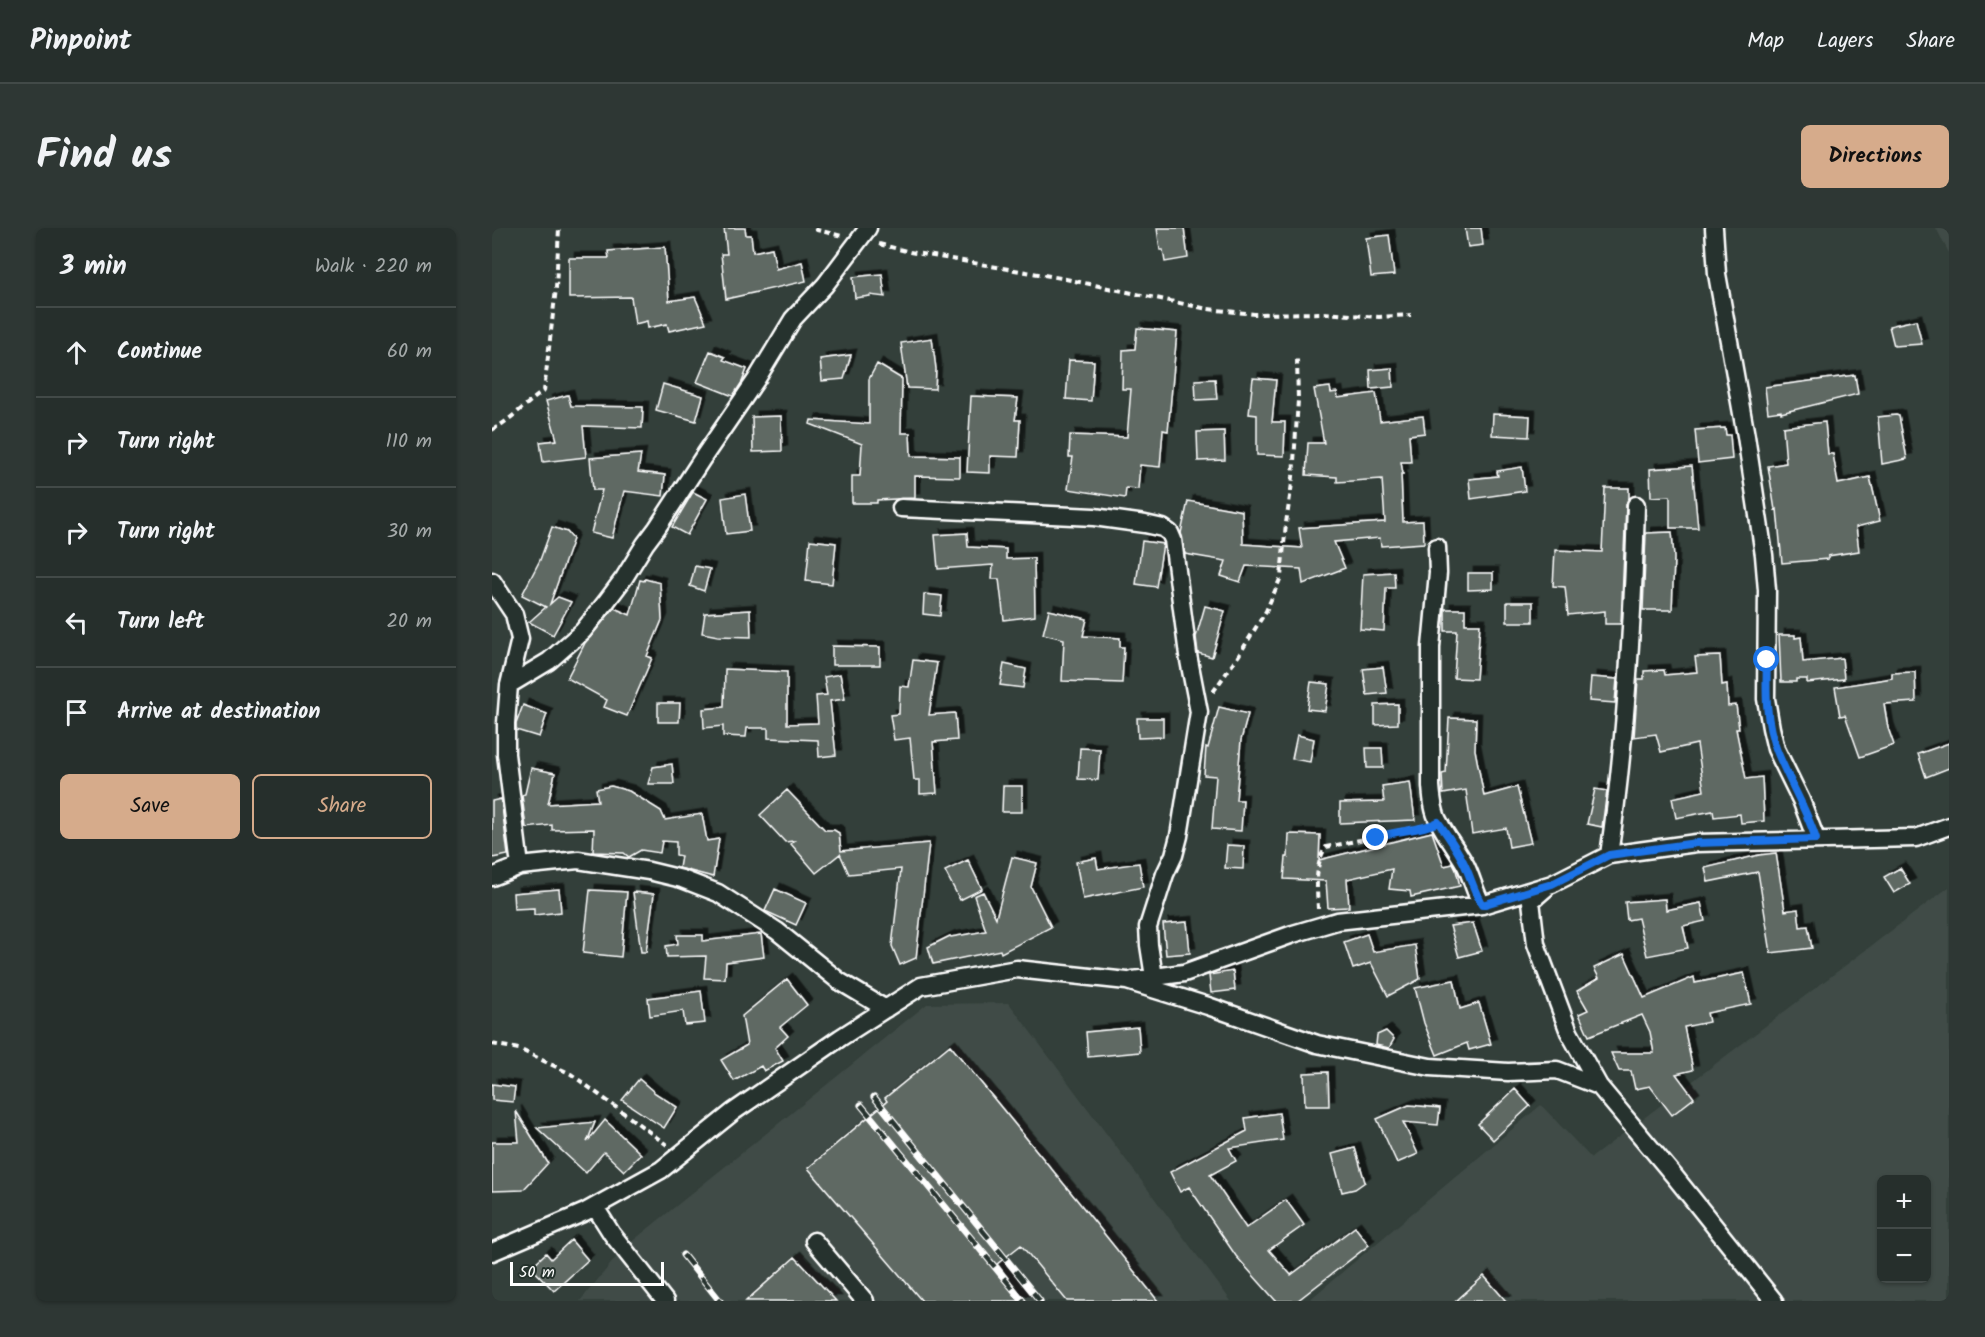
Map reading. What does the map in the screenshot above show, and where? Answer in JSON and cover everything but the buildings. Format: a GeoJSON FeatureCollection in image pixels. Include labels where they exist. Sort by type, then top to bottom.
{"type":"FeatureCollection","features":[{"type":"Feature","properties":{"kind":"street"},"geometry":{"type":"LineString","coordinates":[[1714,228],[1717,274],[1764,555],[1767,590],[1766,699],[1776,750],[1801,800],[1816,839]]}},
{"type":"Feature","properties":{"kind":"street"},"geometry":{"type":"LineString","coordinates":[[509,685],[549,661],[582,631],[606,602],[756,380],[793,319],[825,285],[864,234]]}},
{"type":"Feature","properties":{"kind":"street"},"geometry":{"type":"LineString","coordinates":[[1609,855],[1618,785],[1627,677],[1635,561],[1636,505]]}},
{"type":"Feature","properties":{"kind":"street"},"geometry":{"type":"LineString","coordinates":[[901,508],[1094,517],[1145,524],[1163,528],[1170,533],[1173,540],[1186,644],[1199,712],[1179,836],[1148,927],[1154,977]]}},
{"type":"Feature","properties":{"kind":"street"},"geometry":{"type":"LineString","coordinates":[[1437,547],[1438,573],[1431,646],[1431,786],[1438,822],[1459,853],[1467,869],[1473,890],[1482,905]]}},
{"type":"Feature","properties":{"kind":"street"},"geometry":{"type":"LineString","coordinates":[[492,581],[514,614],[520,639],[509,685],[506,723],[506,754],[520,866]]}},
{"type":"Feature","properties":{"kind":"street"},"geometry":{"type":"LineString","coordinates":[[1127,981],[1184,972],[1337,921],[1482,905],[1552,884],[1609,855],[1696,843],[1916,838],[1949,826]]}},
{"type":"Feature","properties":{"kind":"street"},"geometry":{"type":"LineString","coordinates":[[492,877],[520,866],[578,860],[682,879],[718,893],[777,931],[839,981],[886,1009]]}},
{"type":"Feature","properties":{"kind":"street"},"geometry":{"type":"LineString","coordinates":[[1552,884],[1531,901],[1536,944],[1569,1032],[1599,1086],[1676,1177],[1774,1301]]}},
{"type":"Feature","properties":{"kind":"street"},"geometry":{"type":"LineString","coordinates":[[492,1252],[595,1207],[661,1170],[733,1112],[840,1038],[921,986],[1017,969],[1127,981],[1209,1006],[1317,1044],[1431,1067],[1508,1072],[1557,1070],[1599,1086]]}},
{"type":"Feature","properties":{"kind":"street"},"geometry":{"type":"LineString","coordinates":[[595,1207],[612,1233],[666,1301]]}},
{"type":"Feature","properties":{"kind":"street"},"geometry":{"type":"LineString","coordinates":[[814,1240],[865,1301]]}},
{"type":"Feature","properties":{"kind":"path"},"geometry":{"type":"LineString","coordinates":[[492,430],[512,419],[524,405],[543,391],[556,288],[559,228]]}},
{"type":"Feature","properties":{"kind":"path"},"geometry":{"type":"LineString","coordinates":[[815,228],[864,234],[910,252],[1061,278],[1208,309],[1254,314],[1324,313],[1379,317],[1411,315]]}},
{"type":"Feature","properties":{"kind":"path"},"geometry":{"type":"LineString","coordinates":[[1199,712],[1266,611],[1281,577],[1293,477],[1298,400],[1297,359]]}},
{"type":"Feature","properties":{"kind":"path"},"geometry":{"type":"LineString","coordinates":[[1318,927],[1317,874],[1319,857],[1326,848],[1429,826],[1438,822]]}},
{"type":"Feature","properties":{"kind":"path"},"geometry":{"type":"LineString","coordinates":[[492,1044],[519,1049],[571,1074],[634,1123],[680,1154]]}},
{"type":"Feature","properties":{"kind":"shaded area"},"geometry":{"type":"Polygon","coordinates":[[[1936,228],[1949,228],[1949,253],[1936,228]]]}},
{"type":"Feature","properties":{"kind":"shaded area"},"geometry":{"type":"Polygon","coordinates":[[[1949,887],[1949,1301],[1308,1301],[1541,1105],[1591,1158],[1949,887]]]}},
{"type":"Feature","properties":{"kind":"shaded area"},"geometry":{"type":"Polygon","coordinates":[[[1009,1003],[1231,1301],[580,1301],[624,1248],[927,1004],[1009,1003]]]}},
{"type":"Feature","properties":{"kind":"railway"},"geometry":{"type":"LineString","coordinates":[[874,1097],[1040,1301]]}},
{"type":"Feature","properties":{"kind":"railway"},"geometry":{"type":"LineString","coordinates":[[861,1105],[1023,1301]]}},
{"type":"Feature","properties":{"kind":"railway"},"geometry":{"type":"LineString","coordinates":[[683,1255],[720,1301]]}},
{"type":"Feature","properties":{"kind":"route"},"geometry":{"type":"LineString","coordinates":[[1376,838],[1388,833],[1429,826],[1438,822],[1459,853],[1467,869],[1473,890],[1482,905],[1552,884],[1609,855],[1696,843],[1816,839],[1801,800],[1776,750],[1766,699],[1767,660]]}}]}
